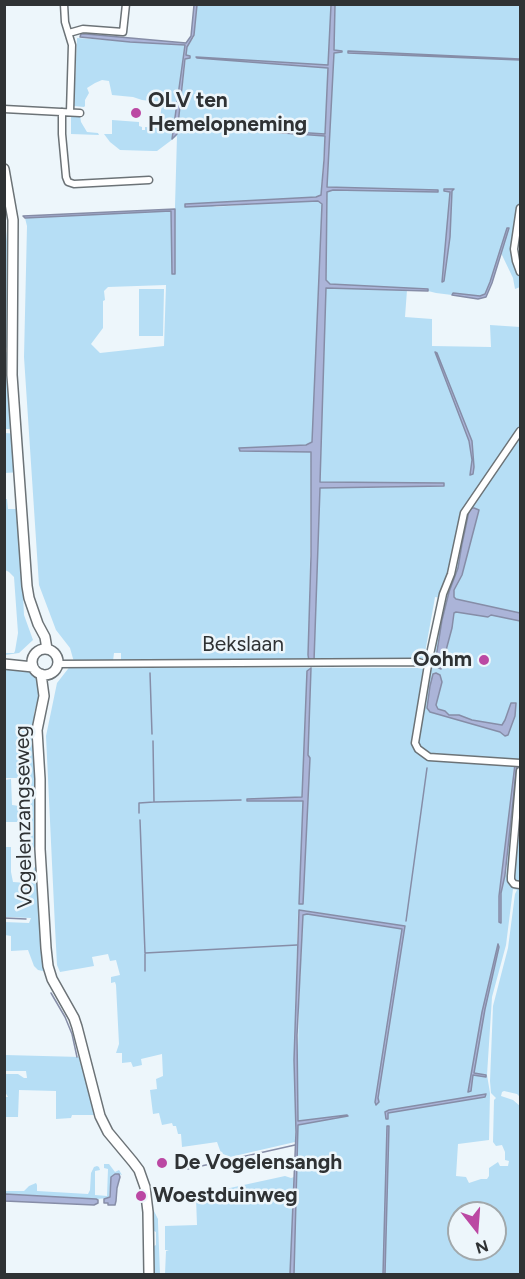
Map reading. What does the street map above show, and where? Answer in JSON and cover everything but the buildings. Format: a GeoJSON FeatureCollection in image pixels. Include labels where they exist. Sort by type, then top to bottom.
{"type":"FeatureCollection","features":[{"type":"Feature","properties":{"kind":"main road"},"geometry":{"type":"LineString","coordinates":[[4,169],[13,233],[12,352],[27,586],[29,598],[45,637],[44,650]]}},
{"type":"Feature","properties":{"kind":"main road"},"geometry":{"type":"LineString","coordinates":[[44,650],[55,654],[57,658],[55,669],[45,674],[38,672],[33,664],[36,653],[44,650]]}},
{"type":"Feature","properties":{"kind":"main road"},"geometry":{"type":"LineString","coordinates":[[8,664],[33,664]]}},
{"type":"Feature","properties":{"kind":"main road","name":"Vogelenzangseweg"},"geometry":{"type":"LineString","coordinates":[[45,674],[48,688],[44,696],[38,730],[40,849],[48,966],[52,979],[77,1027],[100,1116],[108,1132],[133,1162],[145,1187],[148,1212],[149,1275]]}},
{"type":"Feature","properties":{"kind":"street"},"geometry":{"type":"LineString","coordinates":[[64,4],[64,22],[72,45],[70,112]]}},
{"type":"Feature","properties":{"kind":"street"},"geometry":{"type":"LineString","coordinates":[[69,33],[83,29],[123,32],[126,4]]}},
{"type":"Feature","properties":{"kind":"street"},"geometry":{"type":"LineString","coordinates":[[4,110],[80,113]]}},
{"type":"Feature","properties":{"kind":"street"},"geometry":{"type":"LineString","coordinates":[[62,112],[62,134],[68,182],[74,184],[149,180]]}},
{"type":"Feature","properties":{"kind":"street"},"geometry":{"type":"LineString","coordinates":[[520,208],[514,249],[520,272]]}},
{"type":"Feature","properties":{"kind":"street"},"geometry":{"type":"LineString","coordinates":[[520,431],[464,513],[451,574],[443,594],[415,743],[417,750],[429,757],[439,759],[520,763]]}},
{"type":"Feature","properties":{"kind":"street","name":"Bekslaan"},"geometry":{"type":"LineString","coordinates":[[57,664],[418,662],[429,665]]}},
{"type":"Feature","properties":{"kind":"street"},"geometry":{"type":"LineString","coordinates":[[520,771],[510,876],[514,884],[520,885]]}},
{"type":"Feature","properties":{"kind":"shaded area"},"geometry":{"type":"Polygon","coordinates":[[[194,5],[197,5],[194,35],[187,47],[186,55],[190,58],[185,59],[177,134],[172,139],[185,45],[80,37],[81,34],[86,34],[186,43],[191,36],[194,5]]]}},
{"type":"Feature","properties":{"kind":"shaded area"},"geometry":{"type":"Polygon","coordinates":[[[197,5],[331,5],[328,65],[197,57],[328,68],[325,134],[185,126],[325,136],[321,195],[186,204],[185,206],[221,205],[212,207],[318,200],[322,204],[312,443],[239,449],[240,451],[311,452],[309,661],[121,661],[121,653],[114,653],[113,661],[74,662],[70,648],[56,630],[39,585],[24,357],[27,226],[25,218],[172,211],[172,274],[175,274],[177,136],[157,151],[120,150],[110,142],[104,134],[112,134],[112,120],[139,122],[142,130],[145,130],[145,127],[159,128],[162,102],[112,95],[109,81],[102,80],[87,88],[89,93],[84,107],[74,106],[77,38],[186,45],[172,136],[177,134],[187,47],[194,37],[197,5]],[[166,285],[108,287],[104,291],[103,328],[91,344],[100,353],[164,346],[166,285]]]}},
{"type":"Feature","properties":{"kind":"shaded area"},"geometry":{"type":"Polygon","coordinates":[[[331,5],[335,5],[334,50],[342,52],[334,53],[327,187],[438,190],[438,192],[333,190],[327,192],[326,280],[330,284],[428,289],[428,291],[326,288],[320,482],[444,483],[444,486],[320,488],[314,661],[309,661],[311,452],[240,451],[239,448],[306,445],[312,442],[322,204],[318,201],[185,207],[185,204],[321,195],[325,136],[185,125],[325,134],[328,68],[196,57],[328,65],[331,5]]]}},
{"type":"Feature","properties":{"kind":"shaded area"},"geometry":{"type":"Polygon","coordinates":[[[335,5],[520,5],[520,59],[348,53],[520,60],[520,202],[514,234],[515,261],[520,275],[520,287],[515,289],[513,278],[501,253],[508,228],[490,282],[485,294],[480,296],[436,293],[427,289],[330,284],[326,280],[327,191],[377,191],[327,188],[334,53],[342,52],[334,50],[335,5]]]}},
{"type":"Feature","properties":{"kind":"shaded area"},"geometry":{"type":"Polygon","coordinates":[[[348,51],[520,59],[520,60],[348,53],[348,51]]]}},
{"type":"Feature","properties":{"kind":"shaded area"},"geometry":{"type":"Polygon","coordinates":[[[71,116],[80,116],[87,132],[99,135],[71,134],[71,116]]]}},
{"type":"Feature","properties":{"kind":"shaded area"},"geometry":{"type":"Polygon","coordinates":[[[444,189],[454,189],[452,191],[450,237],[442,282],[450,192],[444,189]]]}},
{"type":"Feature","properties":{"kind":"shaded area"},"geometry":{"type":"Polygon","coordinates":[[[4,207],[8,253],[8,348],[4,347],[4,207]]]}},
{"type":"Feature","properties":{"kind":"shaded area"},"geometry":{"type":"Polygon","coordinates":[[[175,209],[175,274],[172,274],[171,211],[25,218],[23,216],[175,209]]]}},
{"type":"Feature","properties":{"kind":"shaded area"},"geometry":{"type":"Polygon","coordinates":[[[507,228],[509,228],[486,297],[478,299],[452,295],[453,293],[480,296],[485,294],[507,228]]]}},
{"type":"Feature","properties":{"kind":"shaded area"},"geometry":{"type":"Polygon","coordinates":[[[325,288],[407,290],[405,317],[432,319],[432,346],[491,347],[490,325],[520,327],[520,428],[468,502],[441,598],[435,597],[422,659],[314,661],[320,488],[404,487],[443,483],[320,482],[325,288]]]}},
{"type":"Feature","properties":{"kind":"shaded area"},"geometry":{"type":"Polygon","coordinates":[[[139,289],[164,289],[163,336],[139,336],[139,289]]]}},
{"type":"Feature","properties":{"kind":"shaded area"},"geometry":{"type":"Polygon","coordinates":[[[4,352],[14,353],[18,429],[5,429],[4,352]]]}},
{"type":"Feature","properties":{"kind":"shaded area"},"geometry":{"type":"Polygon","coordinates":[[[435,352],[472,441],[474,467],[473,474],[470,475],[472,460],[469,441],[435,352]]]}},
{"type":"Feature","properties":{"kind":"shaded area"},"geometry":{"type":"Polygon","coordinates":[[[5,433],[18,434],[20,472],[5,473],[5,433]]]}},
{"type":"Feature","properties":{"kind":"shaded area"},"geometry":{"type":"Polygon","coordinates":[[[520,433],[520,1097],[504,1091],[501,1096],[513,1100],[520,1106],[520,1274],[165,1274],[166,1251],[169,1250],[165,1250],[165,1226],[197,1225],[196,1198],[184,1200],[184,1198],[285,1176],[294,1177],[295,1231],[298,1125],[296,1122],[295,1142],[230,1157],[221,1153],[217,1142],[182,1147],[181,1134],[178,1134],[176,1126],[172,1123],[162,1125],[159,1113],[153,1114],[150,1090],[157,1089],[156,1079],[163,1076],[162,1054],[141,1059],[142,1065],[133,1067],[131,1062],[122,1063],[122,1053],[116,1053],[119,1044],[116,985],[115,982],[111,983],[111,977],[120,975],[116,960],[110,961],[108,954],[92,957],[94,966],[60,972],[57,965],[46,736],[57,683],[71,665],[74,667],[420,668],[431,671],[445,596],[457,560],[468,510],[520,433]],[[311,669],[307,671],[302,797],[247,799],[247,801],[303,801],[299,903],[303,903],[310,758],[308,755],[311,669]],[[514,776],[499,896],[499,922],[501,923],[501,893],[506,876],[514,776]],[[513,889],[506,945],[492,997],[487,1075],[490,1093],[489,1140],[458,1144],[456,1176],[466,1177],[469,1183],[487,1179],[489,1168],[498,1162],[500,1166],[508,1166],[509,1161],[505,1160],[502,1145],[496,1146],[493,1142],[494,1100],[496,1098],[491,1093],[490,1081],[493,1006],[508,948],[517,890],[513,889]],[[302,910],[298,913],[294,1060],[296,1100],[303,915],[377,922],[302,910]]]}},
{"type":"Feature","properties":{"kind":"shaded area"},"geometry":{"type":"Polygon","coordinates":[[[5,499],[7,499],[8,509],[20,509],[24,615],[33,640],[19,653],[5,655],[4,653],[14,653],[18,633],[14,577],[5,570],[5,499]]]}},
{"type":"Feature","properties":{"kind":"shaded area"},"geometry":{"type":"Polygon","coordinates":[[[471,508],[479,510],[462,575],[454,590],[454,597],[520,613],[520,621],[491,615],[488,617],[454,613],[441,669],[435,664],[442,620],[458,568],[471,508]]]}},
{"type":"Feature","properties":{"kind":"shaded area"},"geometry":{"type":"Polygon","coordinates":[[[4,667],[31,671],[38,678],[41,689],[34,713],[36,848],[30,847],[31,778],[5,778],[4,667]]]}},
{"type":"Feature","properties":{"kind":"shaded area"},"geometry":{"type":"Polygon","coordinates":[[[311,668],[308,755],[310,758],[303,904],[299,904],[303,801],[247,801],[247,799],[302,797],[307,671],[311,668]]]}},
{"type":"Feature","properties":{"kind":"shaded area"},"geometry":{"type":"Polygon","coordinates":[[[433,674],[440,675],[442,682],[436,705],[438,709],[449,715],[459,715],[472,720],[502,725],[511,703],[516,703],[515,716],[508,735],[505,736],[500,732],[430,712],[427,708],[430,686],[433,674]]]}},
{"type":"Feature","properties":{"kind":"shaded area"},"geometry":{"type":"Polygon","coordinates":[[[515,764],[517,764],[505,875],[501,893],[501,923],[499,922],[499,896],[515,764]]]}},
{"type":"Feature","properties":{"kind":"shaded area"},"geometry":{"type":"Polygon","coordinates":[[[11,779],[12,805],[27,807],[27,818],[19,818],[19,822],[5,822],[5,780],[11,779]]]}},
{"type":"Feature","properties":{"kind":"shaded area"},"geometry":{"type":"Polygon","coordinates":[[[5,847],[11,847],[13,882],[31,882],[34,868],[38,864],[47,972],[38,970],[34,966],[28,950],[11,951],[11,936],[5,935],[4,922],[29,923],[31,918],[5,917],[5,847]]]}},
{"type":"Feature","properties":{"kind":"shaded area"},"geometry":{"type":"Polygon","coordinates":[[[299,910],[405,926],[379,1102],[376,1105],[402,929],[303,915],[297,1035],[298,1121],[348,1116],[298,1125],[294,1274],[290,1274],[296,1132],[294,1060],[299,910]]]}},
{"type":"Feature","properties":{"kind":"shaded area"},"geometry":{"type":"Polygon","coordinates":[[[498,944],[474,1073],[486,1075],[486,1077],[473,1075],[471,1091],[468,1092],[482,1012],[498,944]]]}},
{"type":"Feature","properties":{"kind":"shaded area"},"geometry":{"type":"Polygon","coordinates":[[[5,1055],[81,1057],[95,1115],[72,1115],[71,1118],[56,1119],[56,1091],[19,1090],[18,1117],[5,1117],[5,1097],[8,1097],[5,1092],[5,1074],[18,1074],[27,1078],[26,1071],[5,1071],[5,1055]]]}},
{"type":"Feature","properties":{"kind":"shaded area"},"geometry":{"type":"Polygon","coordinates":[[[486,1094],[485,1097],[388,1113],[388,1119],[386,1119],[385,1112],[389,1110],[486,1094]]]}},
{"type":"Feature","properties":{"kind":"shaded area"},"geometry":{"type":"Polygon","coordinates":[[[387,1126],[389,1126],[385,1274],[383,1274],[387,1126]]]}},
{"type":"Feature","properties":{"kind":"shaded area"},"geometry":{"type":"Polygon","coordinates":[[[104,1164],[109,1164],[115,1172],[119,1170],[122,1175],[111,1177],[109,1198],[5,1194],[4,1191],[24,1191],[36,1183],[37,1191],[88,1194],[91,1173],[97,1166],[100,1170],[95,1171],[95,1195],[107,1196],[108,1169],[104,1168],[104,1164]]]}},
{"type":"Feature","properties":{"kind":"shaded area"},"geometry":{"type":"Polygon","coordinates":[[[119,1174],[120,1177],[116,1201],[115,1205],[108,1205],[104,1203],[104,1199],[110,1197],[111,1177],[119,1174]]]}},
{"type":"Feature","properties":{"kind":"shaded area"},"geometry":{"type":"Polygon","coordinates":[[[5,1194],[96,1199],[98,1203],[94,1205],[5,1201],[5,1194]]]}},
{"type":"Feature","properties":{"kind":"shaded area"},"geometry":{"type":"Polygon","coordinates":[[[153,1209],[158,1219],[160,1274],[153,1274],[156,1232],[151,1210],[153,1209]]]}},
{"type":"Feature","properties":{"kind":"waterway"},"geometry":{"type":"LineString","coordinates":[[150,673],[152,734]]}},
{"type":"Feature","properties":{"kind":"waterway"},"geometry":{"type":"LineString","coordinates":[[139,813],[139,803],[154,802],[153,741]]}},
{"type":"Feature","properties":{"kind":"waterway"},"geometry":{"type":"LineString","coordinates":[[406,921],[427,768]]}},
{"type":"Feature","properties":{"kind":"waterway"},"geometry":{"type":"LineString","coordinates":[[155,802],[241,800]]}},
{"type":"Feature","properties":{"kind":"waterway"},"geometry":{"type":"LineString","coordinates":[[140,820],[145,953],[297,945]]}},
{"type":"Feature","properties":{"kind":"waterway"},"geometry":{"type":"LineString","coordinates":[[4,918],[26,919]]}},
{"type":"Feature","properties":{"kind":"waterway"},"geometry":{"type":"LineString","coordinates":[[145,954],[145,971]]}},
{"type":"Feature","properties":{"kind":"waterway"},"geometry":{"type":"LineString","coordinates":[[51,993],[72,1034],[77,1057]]}},
{"type":"Feature","properties":{"kind":"waterway"},"geometry":{"type":"LineString","coordinates":[[188,1169],[295,1145]]}},
{"type":"Feature","properties":{"kind":"place","name":"OLV ten Hemelopneming"},"geometry":{"type":"Point","coordinates":[136,113]}},
{"type":"Feature","properties":{"kind":"place","name":"Oohm"},"geometry":{"type":"Point","coordinates":[484,660]}},
{"type":"Feature","properties":{"kind":"place","name":"De Vogelensangh"},"geometry":{"type":"Point","coordinates":[162,1163]}},
{"type":"Feature","properties":{"kind":"place","name":"Woestduinweg"},"geometry":{"type":"Point","coordinates":[141,1196]}}]}
